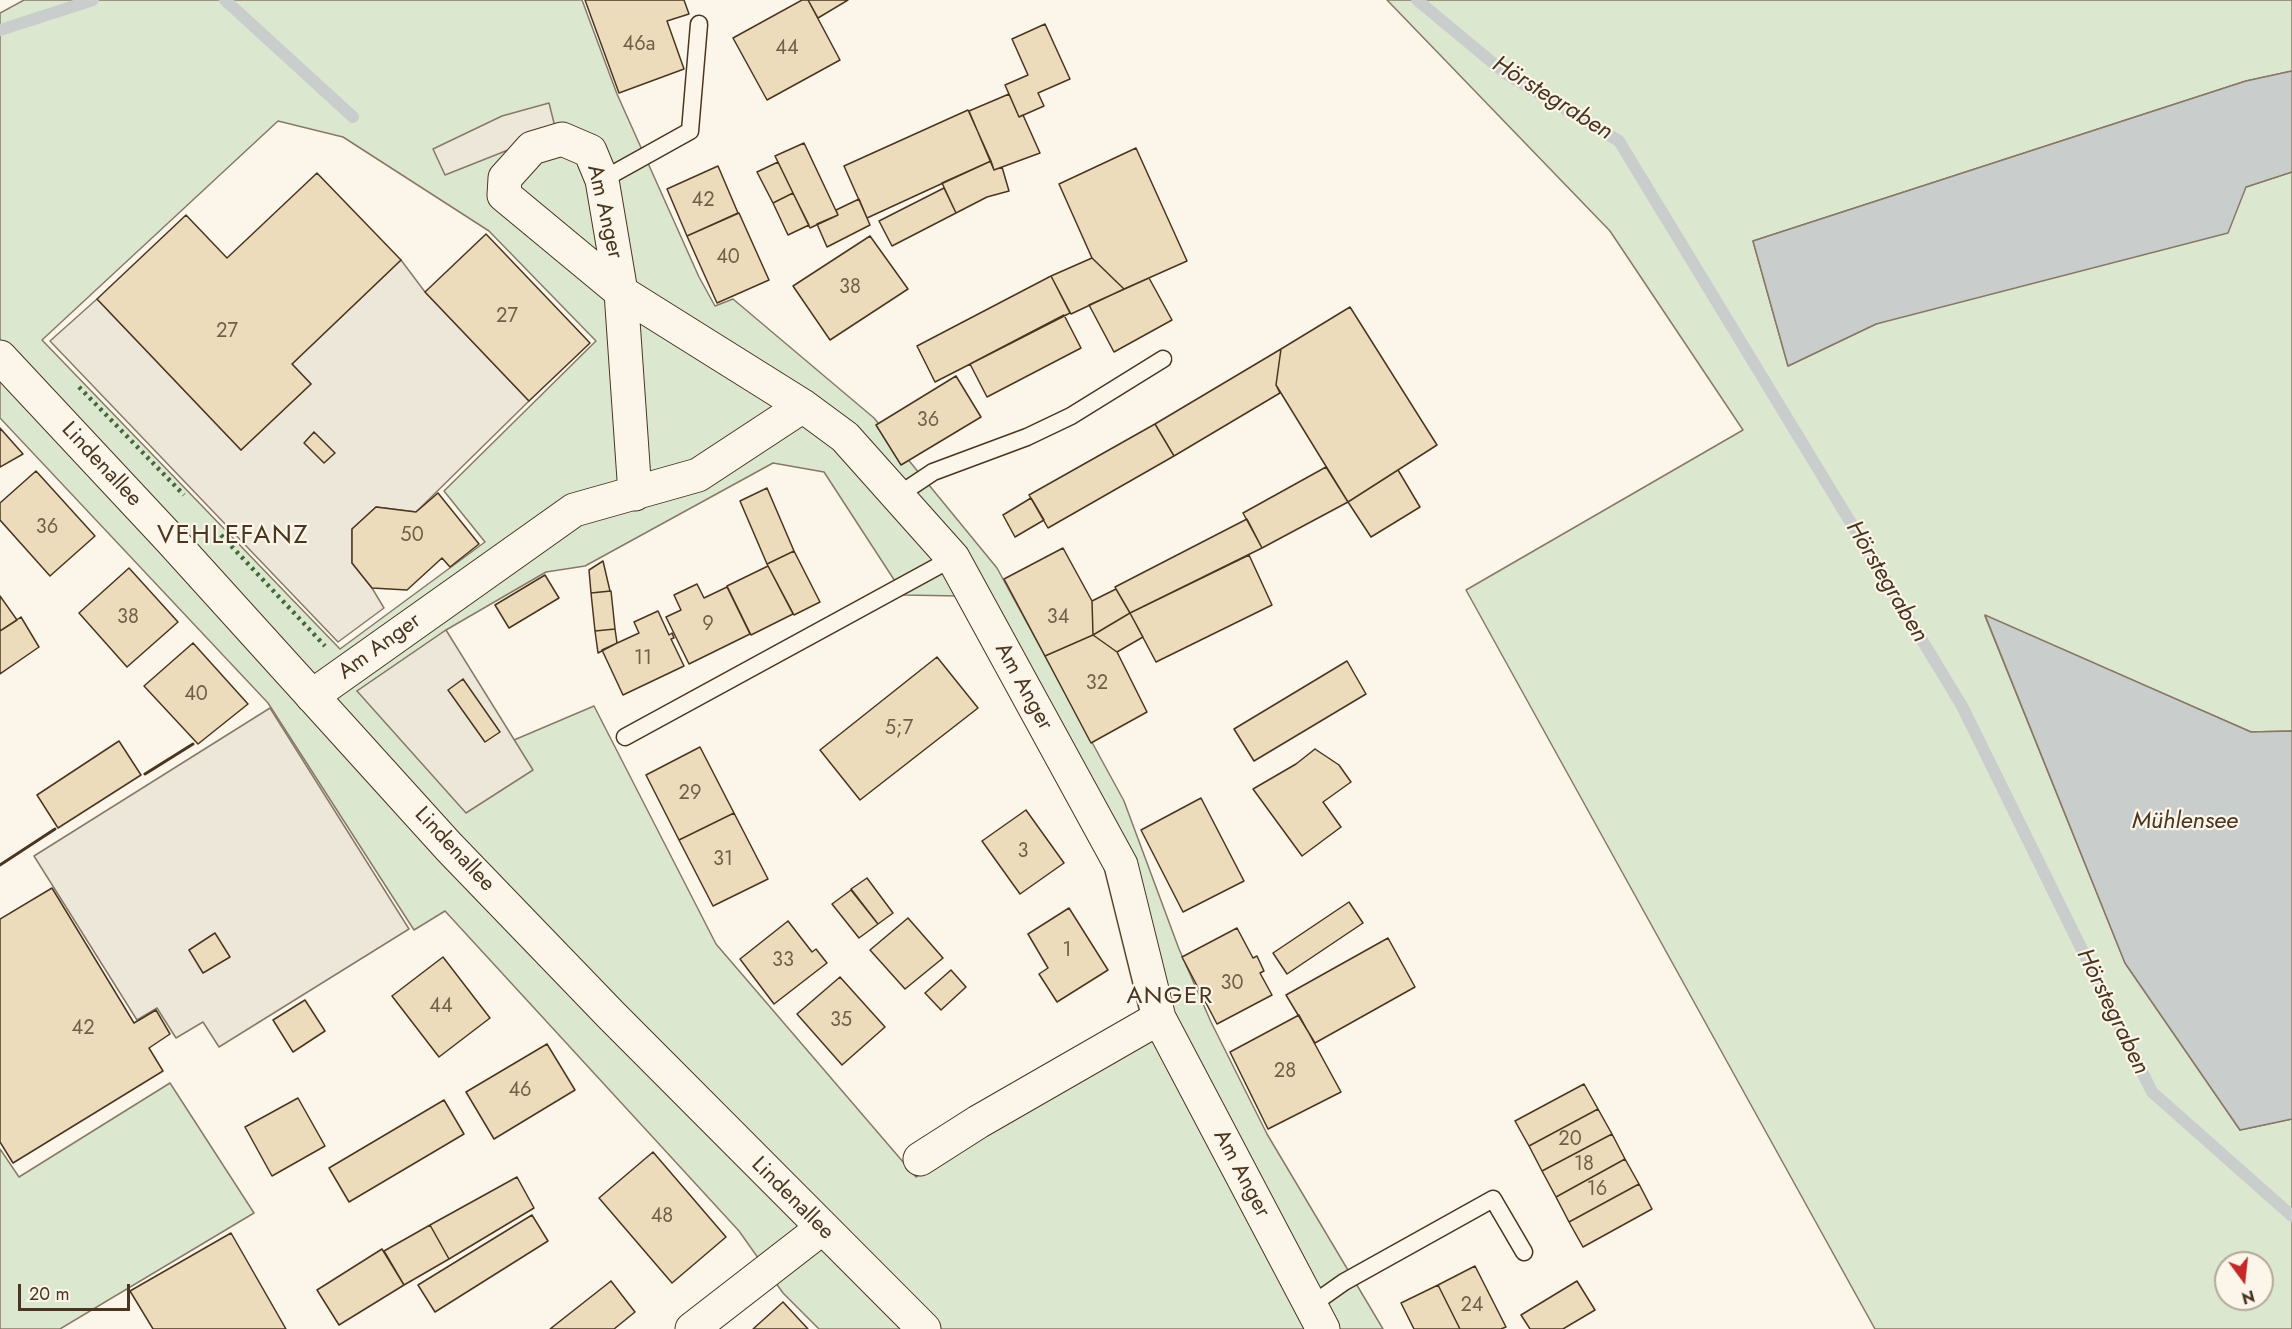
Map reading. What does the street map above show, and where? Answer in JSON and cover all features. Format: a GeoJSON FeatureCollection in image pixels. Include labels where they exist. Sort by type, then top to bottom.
{"type":"FeatureCollection","features":[{"type":"Feature","properties":{"kind":"street","name":"Am Anger"},"geometry":{"type":"LineString","coordinates":[[635,494],[621,292],[602,180],[590,152],[562,139],[532,148],[505,178],[504,195],[621,292],[803,406],[845,437],[953,558],[1121,865],[1159,1018],[1316,1318]]}},
{"type":"Feature","properties":{"kind":"street","name":"Lindenallee"},"geometry":{"type":"LineString","coordinates":[[0,357],[536,938],[821,1229],[924,1329]]}},
{"type":"Feature","properties":{"kind":"street","name":"Am Anger"},"geometry":{"type":"LineString","coordinates":[[312,696],[574,510],[698,475],[803,406]]}},
{"type":"Feature","properties":{"kind":"street"},"geometry":{"type":"LineString","coordinates":[[920,1159],[978,1122],[1159,1018]]}},
{"type":"Feature","properties":{"kind":"street"},"geometry":{"type":"LineString","coordinates":[[692,1329],[821,1229]]}},
{"type":"Feature","properties":{"kind":"lane"},"geometry":{"type":"LineString","coordinates":[[602,180],[690,131],[699,24]]}},
{"type":"Feature","properties":{"kind":"lane"},"geometry":{"type":"LineString","coordinates":[[897,496],[933,472],[1027,437],[1071,416],[1163,359]]}},
{"type":"Feature","properties":{"kind":"lane"},"geometry":{"type":"LineString","coordinates":[[625,737],[953,558]]}},
{"type":"Feature","properties":{"kind":"lane"},"geometry":{"type":"LineString","coordinates":[[1316,1318],[1344,1282],[1493,1199],[1524,1252]]}},
{"type":"Feature","properties":{"kind":"green space"},"geometry":{"type":"Polygon","coordinates":[[[24,0],[582,0],[617,94],[699,277],[715,306],[733,299],[874,418],[997,568],[1124,801],[1179,949],[1211,1022],[1267,1134],[1383,1329],[819,1329],[783,1293],[739,1231],[445,911],[414,930],[268,703],[0,418],[0,13],[24,0]],[[278,121],[42,340],[340,649],[485,542],[444,491],[596,341],[489,231],[343,137],[278,121]],[[773,463],[585,566],[546,572],[446,630],[357,691],[514,740],[594,706],[716,944],[916,1177],[1147,1042],[1102,860],[959,596],[904,595],[824,472],[773,463]]]}},
{"type":"Feature","properties":{"kind":"green space"},"geometry":{"type":"Polygon","coordinates":[[[1387,0],[2292,0],[2292,71],[2246,81],[1753,241],[1788,366],[1876,324],[2292,172],[2292,731],[2251,732],[1985,616],[2125,963],[2240,1130],[2292,1119],[2292,1329],[1875,1329],[1466,590],[1743,430],[1610,231],[1387,0]]]}},
{"type":"Feature","properties":{"kind":"green space"},"geometry":{"type":"Polygon","coordinates":[[[170,1083],[254,1213],[60,1329],[0,1329],[0,1149],[19,1177],[170,1083]]]}},
{"type":"Feature","properties":{"kind":"shaded area"},"geometry":{"type":"Polygon","coordinates":[[[549,103],[556,131],[445,175],[433,149],[502,116],[549,103]]]}},
{"type":"Feature","properties":{"kind":"shaded area"},"geometry":{"type":"Polygon","coordinates":[[[401,260],[425,292],[529,401],[416,512],[376,507],[352,529],[352,563],[372,588],[384,608],[338,642],[50,341],[97,299],[241,450],[311,384],[292,364],[401,260]]]}},
{"type":"Feature","properties":{"kind":"shaded area"},"geometry":{"type":"Polygon","coordinates":[[[446,630],[533,770],[466,813],[357,691],[446,630]]]}},
{"type":"Feature","properties":{"kind":"shaded area"},"geometry":{"type":"Polygon","coordinates":[[[270,708],[409,929],[219,1047],[203,1022],[176,1038],[157,1008],[137,1020],[34,856],[270,708]]]}},
{"type":"Feature","properties":{"kind":"water"},"geometry":{"type":"Polygon","coordinates":[[[2292,71],[2292,172],[2246,187],[2228,233],[1876,324],[1788,366],[1753,241],[2246,81],[2292,71]]]}},
{"type":"Feature","properties":{"kind":"water","name":"Mühlensee"},"geometry":{"type":"Polygon","coordinates":[[[1985,615],[2251,732],[2292,731],[2292,1119],[2240,1130],[2125,963],[1985,615]]]}},
{"type":"Feature","properties":{"kind":"building"},"geometry":{"type":"Polygon","coordinates":[[[585,0],[684,0],[689,14],[667,21],[684,69],[619,93],[585,0]]]}},
{"type":"Feature","properties":{"kind":"building"},"geometry":{"type":"Polygon","coordinates":[[[802,0],[808,0],[840,60],[767,100],[733,38],[802,0]]]}},
{"type":"Feature","properties":{"kind":"building"},"geometry":{"type":"Polygon","coordinates":[[[808,0],[848,0],[818,18],[808,0]]]}},
{"type":"Feature","properties":{"kind":"building"},"geometry":{"type":"Polygon","coordinates":[[[1045,24],[1070,79],[1038,93],[1044,106],[1019,117],[1005,85],[1028,75],[1012,39],[1045,24]]]}},
{"type":"Feature","properties":{"kind":"building"},"geometry":{"type":"Polygon","coordinates":[[[1009,94],[1019,117],[1023,115],[1040,153],[994,170],[969,111],[1009,94]]]}},
{"type":"Feature","properties":{"kind":"building"},"geometry":{"type":"Polygon","coordinates":[[[968,110],[991,161],[867,218],[844,166],[968,110]]]}},
{"type":"Feature","properties":{"kind":"building"},"geometry":{"type":"Polygon","coordinates":[[[804,143],[838,215],[810,228],[775,156],[804,143]]]}},
{"type":"Feature","properties":{"kind":"building"},"geometry":{"type":"Polygon","coordinates":[[[1136,148],[1187,261],[1124,289],[1092,258],[1059,184],[1136,148]]]}},
{"type":"Feature","properties":{"kind":"building"},"geometry":{"type":"Polygon","coordinates":[[[991,161],[994,170],[1002,167],[1009,191],[987,197],[956,213],[942,183],[991,161]]]}},
{"type":"Feature","properties":{"kind":"building"},"geometry":{"type":"Polygon","coordinates":[[[778,162],[793,193],[773,203],[757,172],[778,162]]]}},
{"type":"Feature","properties":{"kind":"building"},"geometry":{"type":"Polygon","coordinates":[[[718,166],[738,213],[687,236],[667,189],[718,166]]]}},
{"type":"Feature","properties":{"kind":"building"},"geometry":{"type":"Polygon","coordinates":[[[317,173],[401,260],[292,364],[311,384],[241,450],[97,299],[186,215],[227,258],[317,173]]]}},
{"type":"Feature","properties":{"kind":"building"},"geometry":{"type":"Polygon","coordinates":[[[944,188],[956,213],[892,246],[879,221],[944,188]]]}},
{"type":"Feature","properties":{"kind":"building"},"geometry":{"type":"Polygon","coordinates":[[[793,193],[809,225],[788,235],[773,203],[793,193]]]}},
{"type":"Feature","properties":{"kind":"building"},"geometry":{"type":"Polygon","coordinates":[[[859,199],[870,225],[827,247],[817,224],[838,215],[836,210],[859,199]]]}},
{"type":"Feature","properties":{"kind":"building"},"geometry":{"type":"Polygon","coordinates":[[[739,213],[769,280],[717,303],[687,236],[739,213]]]}},
{"type":"Feature","properties":{"kind":"building"},"geometry":{"type":"Polygon","coordinates":[[[486,234],[590,343],[529,401],[425,292],[486,234]]]}},
{"type":"Feature","properties":{"kind":"building"},"geometry":{"type":"Polygon","coordinates":[[[870,236],[908,289],[830,340],[793,286],[870,236]]]}},
{"type":"Feature","properties":{"kind":"building"},"geometry":{"type":"Polygon","coordinates":[[[1092,258],[1124,289],[1071,314],[1051,276],[1092,258]]]}},
{"type":"Feature","properties":{"kind":"building"},"geometry":{"type":"Polygon","coordinates":[[[1051,276],[1070,313],[935,382],[917,346],[1051,276]]]}},
{"type":"Feature","properties":{"kind":"building"},"geometry":{"type":"Polygon","coordinates":[[[1149,278],[1172,320],[1114,352],[1089,305],[1149,278]]]}},
{"type":"Feature","properties":{"kind":"building"},"geometry":{"type":"Polygon","coordinates":[[[1350,307],[1437,445],[1348,502],[1276,385],[1281,349],[1350,307]]]}},
{"type":"Feature","properties":{"kind":"building"},"geometry":{"type":"Polygon","coordinates":[[[1064,315],[1081,348],[987,397],[970,364],[1064,315]]]}},
{"type":"Feature","properties":{"kind":"building"},"geometry":{"type":"Polygon","coordinates":[[[1281,349],[1276,385],[1280,393],[1174,456],[1155,424],[1281,349]]]}},
{"type":"Feature","properties":{"kind":"building"},"geometry":{"type":"Polygon","coordinates":[[[956,376],[981,417],[901,465],[876,425],[956,376]]]}},
{"type":"Feature","properties":{"kind":"building"},"geometry":{"type":"Polygon","coordinates":[[[1155,424],[1174,456],[1048,528],[1029,495],[1155,424]]]}},
{"type":"Feature","properties":{"kind":"building"},"geometry":{"type":"Polygon","coordinates":[[[0,428],[23,454],[0,467],[0,428]]]}},
{"type":"Feature","properties":{"kind":"building"},"geometry":{"type":"Polygon","coordinates":[[[314,432],[335,453],[324,463],[304,443],[314,432]]]}},
{"type":"Feature","properties":{"kind":"building"},"geometry":{"type":"Polygon","coordinates":[[[1326,467],[1348,502],[1262,548],[1243,513],[1326,467]]]}},
{"type":"Feature","properties":{"kind":"building"},"geometry":{"type":"Polygon","coordinates":[[[1398,470],[1420,507],[1371,537],[1348,502],[1398,470]]]}},
{"type":"Feature","properties":{"kind":"building"},"geometry":{"type":"Polygon","coordinates":[[[36,471],[95,536],[50,576],[0,520],[0,503],[36,471]]]}},
{"type":"Feature","properties":{"kind":"building"},"geometry":{"type":"Polygon","coordinates":[[[767,488],[794,551],[767,564],[740,501],[767,488]]]}},
{"type":"Feature","properties":{"kind":"building"},"geometry":{"type":"Polygon","coordinates":[[[438,493],[479,544],[450,567],[442,558],[407,590],[372,588],[352,563],[352,529],[376,507],[416,512],[438,493]]]}},
{"type":"Feature","properties":{"kind":"building"},"geometry":{"type":"Polygon","coordinates":[[[1031,498],[1044,520],[1015,537],[1003,515],[1031,498]]]}},
{"type":"Feature","properties":{"kind":"building"},"geometry":{"type":"Polygon","coordinates":[[[1247,519],[1262,548],[1130,613],[1115,587],[1247,519]]]}},
{"type":"Feature","properties":{"kind":"building"},"geometry":{"type":"Polygon","coordinates":[[[1063,548],[1092,601],[1093,635],[1045,656],[1004,579],[1063,548]]]}},
{"type":"Feature","properties":{"kind":"building"},"geometry":{"type":"Polygon","coordinates":[[[794,551],[820,602],[794,615],[767,564],[794,551]]]}},
{"type":"Feature","properties":{"kind":"building"},"geometry":{"type":"Polygon","coordinates":[[[1249,555],[1272,605],[1156,662],[1130,613],[1249,555]]]}},
{"type":"Feature","properties":{"kind":"building"},"geometry":{"type":"Polygon","coordinates":[[[603,561],[610,591],[591,593],[589,570],[603,561]]]}},
{"type":"Feature","properties":{"kind":"building"},"geometry":{"type":"Polygon","coordinates":[[[768,566],[793,614],[751,635],[727,586],[768,566]]]}},
{"type":"Feature","properties":{"kind":"building"},"geometry":{"type":"Polygon","coordinates":[[[129,568],[178,622],[127,667],[79,613],[129,568]]]}},
{"type":"Feature","properties":{"kind":"building"},"geometry":{"type":"Polygon","coordinates":[[[545,575],[559,598],[509,628],[495,605],[545,575]]]}},
{"type":"Feature","properties":{"kind":"building"},"geometry":{"type":"Polygon","coordinates":[[[697,584],[704,598],[727,587],[750,634],[689,664],[666,617],[681,610],[674,595],[697,584]]]}},
{"type":"Feature","properties":{"kind":"building"},"geometry":{"type":"Polygon","coordinates":[[[1116,589],[1130,613],[1093,635],[1092,601],[1116,589]]]}},
{"type":"Feature","properties":{"kind":"building"},"geometry":{"type":"Polygon","coordinates":[[[611,591],[615,629],[595,631],[591,593],[611,591]]]}},
{"type":"Feature","properties":{"kind":"building"},"geometry":{"type":"Polygon","coordinates":[[[0,596],[17,620],[0,631],[0,596]]]}},
{"type":"Feature","properties":{"kind":"building"},"geometry":{"type":"Polygon","coordinates":[[[658,611],[669,635],[672,633],[674,638],[671,639],[684,666],[623,695],[602,650],[639,633],[634,622],[658,611]]]}},
{"type":"Feature","properties":{"kind":"building"},"geometry":{"type":"Polygon","coordinates":[[[1130,613],[1143,637],[1117,652],[1093,635],[1130,613]]]}},
{"type":"Feature","properties":{"kind":"building"},"geometry":{"type":"Polygon","coordinates":[[[21,617],[39,647],[0,674],[0,631],[21,617]]]}},
{"type":"Feature","properties":{"kind":"building"},"geometry":{"type":"Polygon","coordinates":[[[615,629],[617,643],[598,653],[595,631],[615,629]]]}},
{"type":"Feature","properties":{"kind":"building"},"geometry":{"type":"Polygon","coordinates":[[[1093,635],[1117,652],[1147,712],[1091,743],[1045,656],[1093,635]]]}},
{"type":"Feature","properties":{"kind":"building"},"geometry":{"type":"Polygon","coordinates":[[[193,643],[248,704],[198,744],[144,686],[193,643]]]}},
{"type":"Feature","properties":{"kind":"building"},"geometry":{"type":"Polygon","coordinates":[[[937,657],[978,708],[860,800],[820,750],[937,657]]]}},
{"type":"Feature","properties":{"kind":"building"},"geometry":{"type":"Polygon","coordinates":[[[1347,661],[1366,694],[1254,761],[1234,729],[1347,661]]]}},
{"type":"Feature","properties":{"kind":"building"},"geometry":{"type":"Polygon","coordinates":[[[463,679],[500,732],[485,742],[448,690],[463,679]]]}},
{"type":"Feature","properties":{"kind":"building"},"geometry":{"type":"Polygon","coordinates":[[[119,741],[141,775],[58,828],[37,795],[119,741]]]}},
{"type":"Feature","properties":{"kind":"building"},"geometry":{"type":"Polygon","coordinates":[[[700,747],[734,813],[679,840],[646,775],[700,747]]]}},
{"type":"Feature","properties":{"kind":"building"},"geometry":{"type":"Polygon","coordinates":[[[1315,749],[1339,765],[1351,782],[1323,802],[1341,827],[1302,856],[1253,789],[1296,764],[1315,749]]]}},
{"type":"Feature","properties":{"kind":"building"},"geometry":{"type":"Polygon","coordinates":[[[1201,798],[1244,881],[1183,912],[1141,830],[1201,798]]]}},
{"type":"Feature","properties":{"kind":"building"},"geometry":{"type":"Polygon","coordinates":[[[1026,810],[1064,863],[1020,894],[982,841],[1026,810]]]}},
{"type":"Feature","properties":{"kind":"building"},"geometry":{"type":"Polygon","coordinates":[[[734,813],[768,879],[713,906],[679,840],[734,813]]]}},
{"type":"Feature","properties":{"kind":"building"},"geometry":{"type":"Polygon","coordinates":[[[867,878],[893,913],[878,924],[851,889],[867,878]]]}},
{"type":"Feature","properties":{"kind":"building"},"geometry":{"type":"Polygon","coordinates":[[[52,888],[134,1023],[156,1010],[170,1034],[149,1048],[163,1071],[13,1163],[0,1142],[0,919],[52,888]]]}},
{"type":"Feature","properties":{"kind":"building"},"geometry":{"type":"Polygon","coordinates":[[[851,890],[878,924],[859,938],[832,904],[851,890]]]}},
{"type":"Feature","properties":{"kind":"building"},"geometry":{"type":"Polygon","coordinates":[[[1349,902],[1363,923],[1287,974],[1273,953],[1349,902]]]}},
{"type":"Feature","properties":{"kind":"building"},"geometry":{"type":"Polygon","coordinates":[[[1069,908],[1108,970],[1057,1002],[1039,974],[1048,968],[1028,934],[1069,908]]]}},
{"type":"Feature","properties":{"kind":"building"},"geometry":{"type":"Polygon","coordinates":[[[908,918],[943,958],[905,989],[870,950],[908,918]]]}},
{"type":"Feature","properties":{"kind":"building"},"geometry":{"type":"Polygon","coordinates":[[[788,921],[812,952],[816,949],[827,963],[774,1004],[740,959],[788,921]]]}},
{"type":"Feature","properties":{"kind":"building"},"geometry":{"type":"Polygon","coordinates":[[[1237,928],[1253,958],[1257,956],[1264,971],[1260,973],[1272,995],[1217,1024],[1182,957],[1237,928]]]}},
{"type":"Feature","properties":{"kind":"building"},"geometry":{"type":"Polygon","coordinates":[[[215,933],[230,957],[203,973],[189,950],[215,933]]]}},
{"type":"Feature","properties":{"kind":"building"},"geometry":{"type":"Polygon","coordinates":[[[1388,938],[1415,987],[1315,1043],[1286,995],[1388,938]]]}},
{"type":"Feature","properties":{"kind":"building"},"geometry":{"type":"Polygon","coordinates":[[[443,957],[490,1018],[439,1057],[392,996],[443,957]]]}},
{"type":"Feature","properties":{"kind":"building"},"geometry":{"type":"Polygon","coordinates":[[[951,970],[966,987],[941,1010],[925,993],[951,970]]]}},
{"type":"Feature","properties":{"kind":"building"},"geometry":{"type":"Polygon","coordinates":[[[840,977],[885,1027],[842,1065],[797,1014],[840,977]]]}},
{"type":"Feature","properties":{"kind":"building"},"geometry":{"type":"Polygon","coordinates":[[[305,1000],[325,1031],[293,1052],[273,1020],[305,1000]]]}},
{"type":"Feature","properties":{"kind":"building"},"geometry":{"type":"Polygon","coordinates":[[[1299,1015],[1341,1092],[1268,1129],[1230,1052],[1299,1015]]]}},
{"type":"Feature","properties":{"kind":"building"},"geometry":{"type":"Polygon","coordinates":[[[547,1044],[575,1090],[494,1139],[466,1092],[547,1044]]]}},
{"type":"Feature","properties":{"kind":"building"},"geometry":{"type":"Polygon","coordinates":[[[1584,1084],[1598,1109],[1529,1146],[1515,1121],[1584,1084]]]}},
{"type":"Feature","properties":{"kind":"building"},"geometry":{"type":"Polygon","coordinates":[[[298,1098],[325,1146],[272,1176],[245,1127],[298,1098]]]}},
{"type":"Feature","properties":{"kind":"building"},"geometry":{"type":"Polygon","coordinates":[[[444,1100],[464,1134],[349,1202],[329,1168],[444,1100]]]}},
{"type":"Feature","properties":{"kind":"building"},"geometry":{"type":"Polygon","coordinates":[[[1598,1109],[1612,1134],[1542,1171],[1529,1146],[1598,1109]]]}},
{"type":"Feature","properties":{"kind":"building"},"geometry":{"type":"Polygon","coordinates":[[[1612,1134],[1625,1159],[1556,1197],[1542,1171],[1612,1134]]]}},
{"type":"Feature","properties":{"kind":"building"},"geometry":{"type":"Polygon","coordinates":[[[653,1152],[726,1237],[672,1283],[599,1198],[653,1152]]]}},
{"type":"Feature","properties":{"kind":"building"},"geometry":{"type":"Polygon","coordinates":[[[1625,1159],[1639,1184],[1569,1222],[1556,1197],[1625,1159]]]}},
{"type":"Feature","properties":{"kind":"building"},"geometry":{"type":"Polygon","coordinates":[[[517,1177],[534,1208],[449,1259],[430,1225],[517,1177]]]}},
{"type":"Feature","properties":{"kind":"building"},"geometry":{"type":"Polygon","coordinates":[[[1639,1184],[1652,1209],[1583,1247],[1569,1222],[1639,1184]]]}},
{"type":"Feature","properties":{"kind":"building"},"geometry":{"type":"Polygon","coordinates":[[[532,1215],[548,1241],[435,1312],[418,1285],[532,1215]]]}},
{"type":"Feature","properties":{"kind":"building"},"geometry":{"type":"Polygon","coordinates":[[[430,1225],[449,1259],[404,1285],[384,1251],[430,1225]]]}},
{"type":"Feature","properties":{"kind":"building"},"geometry":{"type":"Polygon","coordinates":[[[231,1233],[286,1329],[153,1329],[130,1291],[231,1233]]]}},
{"type":"Feature","properties":{"kind":"building"},"geometry":{"type":"Polygon","coordinates":[[[382,1249],[404,1285],[339,1325],[317,1290],[382,1249]]]}},
{"type":"Feature","properties":{"kind":"building"},"geometry":{"type":"Polygon","coordinates":[[[1475,1266],[1506,1327],[1460,1329],[1438,1285],[1475,1266]]]}},
{"type":"Feature","properties":{"kind":"building"},"geometry":{"type":"Polygon","coordinates":[[[611,1281],[635,1312],[614,1329],[550,1329],[611,1281]]]}},
{"type":"Feature","properties":{"kind":"building"},"geometry":{"type":"Polygon","coordinates":[[[1577,1281],[1595,1310],[1563,1329],[1530,1329],[1521,1315],[1577,1281]]]}},
{"type":"Feature","properties":{"kind":"building"},"geometry":{"type":"Polygon","coordinates":[[[1438,1285],[1460,1329],[1414,1329],[1401,1303],[1438,1285]]]}},
{"type":"Feature","properties":{"kind":"building"},"geometry":{"type":"Polygon","coordinates":[[[783,1302],[808,1329],[753,1329],[783,1302]]]}},
{"type":"Feature","properties":{"kind":"waterway"},"geometry":{"type":"LineString","coordinates":[[0,30],[93,0]]}},
{"type":"Feature","properties":{"kind":"waterway"},"geometry":{"type":"LineString","coordinates":[[225,0],[353,117]]}},
{"type":"Feature","properties":{"kind":"waterway","name":"Hörstegraben"},"geometry":{"type":"LineString","coordinates":[[1417,0],[1505,73],[1619,141],[1962,706],[2152,1092],[2292,1216]]}},
{"type":"Feature","properties":{"kind":"hedge"},"geometry":{"type":"LineString","coordinates":[[79,387],[184,495]]}},
{"type":"Feature","properties":{"kind":"hedge"},"geometry":{"type":"LineString","coordinates":[[221,535],[325,646]]}},
{"type":"Feature","properties":{"kind":"wall"},"geometry":{"type":"LineString","coordinates":[[145,774],[193,744]]}},
{"type":"Feature","properties":{"kind":"wall"},"geometry":{"type":"LineString","coordinates":[[0,865],[55,829]]}},
{"type":"Feature","properties":{"kind":"district","name":"VEHLEFANZ"},"geometry":{"type":"Point","coordinates":[233,537]}},
{"type":"Feature","properties":{"kind":"district","name":"ANGER"},"geometry":{"type":"Point","coordinates":[1170,997]}}]}
